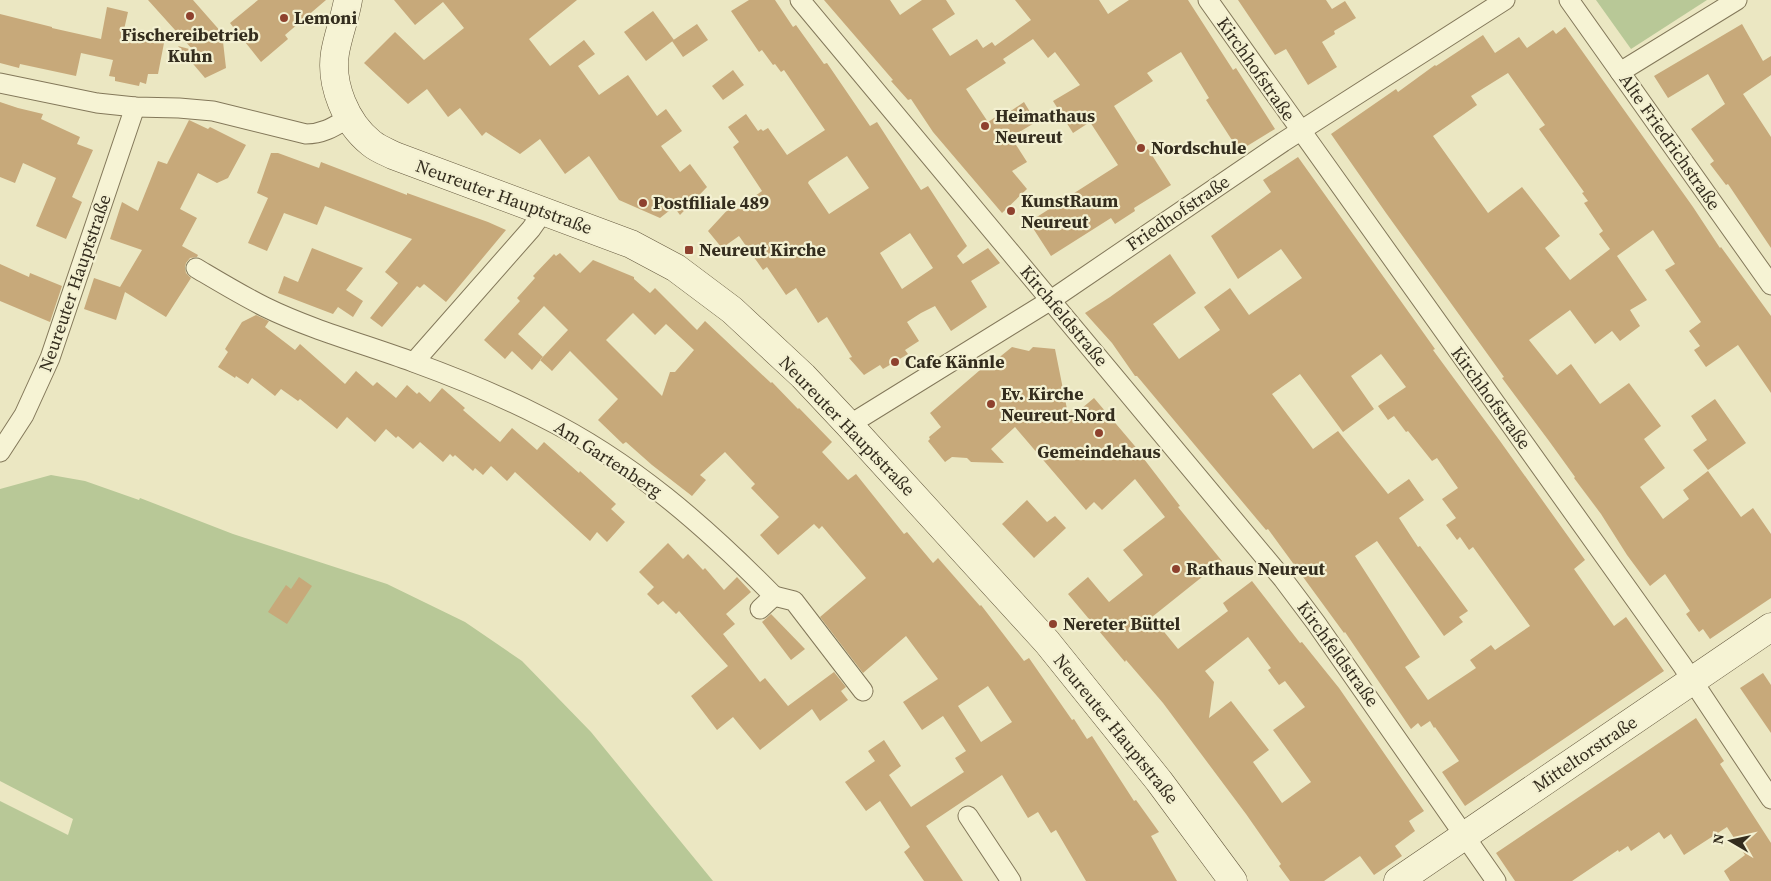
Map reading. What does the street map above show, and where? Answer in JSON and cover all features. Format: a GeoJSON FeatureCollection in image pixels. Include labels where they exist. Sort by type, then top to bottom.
{"type":"FeatureCollection","features":[{"type":"Feature","properties":{"kind":"street","name":"Neureuter Hauptstraße"},"geometry":{"type":"LineString","coordinates":[[348,0],[334,64],[340,96],[359,132],[372,144],[395,156],[631,244],[676,268],[732,310],[803,376],[1047,642],[1159,781],[1232,881]]}},
{"type":"Feature","properties":{"kind":"street","name":"Kirchfeldstraße"},"geometry":{"type":"LineString","coordinates":[[800,0],[1301,602],[1496,881]]}},
{"type":"Feature","properties":{"kind":"street","name":"Kirchhofstraße"},"geometry":{"type":"LineString","coordinates":[[1208,0],[1692,681],[1771,799]]}},
{"type":"Feature","properties":{"kind":"street","name":"Friedhofstraße"},"geometry":{"type":"LineString","coordinates":[[849,425],[1051,300],[1300,131],[1505,0]]}},
{"type":"Feature","properties":{"kind":"street","name":"Alte Friedrichstraße"},"geometry":{"type":"LineString","coordinates":[[1569,0],[1771,284]]}},
{"type":"Feature","properties":{"kind":"street"},"geometry":{"type":"LineString","coordinates":[[1620,72],[1737,0]]}},
{"type":"Feature","properties":{"kind":"street"},"geometry":{"type":"LineString","coordinates":[[0,83],[96,103],[213,111],[306,134],[317,134],[328,130],[350,117]]}},
{"type":"Feature","properties":{"kind":"street","name":"Neureuter Hauptstraße"},"geometry":{"type":"LineString","coordinates":[[0,452],[24,415],[50,358],[134,107]]}},
{"type":"Feature","properties":{"kind":"street"},"geometry":{"type":"LineString","coordinates":[[414,362],[531,229],[543,212]]}},
{"type":"Feature","properties":{"kind":"street","name":"Am Gartenberg"},"geometry":{"type":"LineString","coordinates":[[196,268],[273,310],[346,340],[414,362],[474,386],[541,416],[598,448],[687,513],[774,596],[794,601],[862,690]]}},
{"type":"Feature","properties":{"kind":"street"},"geometry":{"type":"LineString","coordinates":[[760,609],[774,596]]}},
{"type":"Feature","properties":{"kind":"street","name":"Mitteltorstraße"},"geometry":{"type":"LineString","coordinates":[[1398,881],[1771,627]]}},
{"type":"Feature","properties":{"kind":"street"},"geometry":{"type":"LineString","coordinates":[[968,816],[1011,881]]}},
{"type":"Feature","properties":{"kind":"green space"},"geometry":{"type":"Polygon","coordinates":[[[1596,0],[1707,0],[1631,49],[1596,0]]]}},
{"type":"Feature","properties":{"kind":"green space"},"geometry":{"type":"Polygon","coordinates":[[[51,475],[85,481],[139,500],[140,498],[233,534],[387,584],[465,622],[522,661],[591,732],[713,881],[0,881],[0,801],[68,835],[73,819],[0,781],[0,489],[51,475]]]}},
{"type":"Feature","properties":{"kind":"building"},"geometry":{"type":"Polygon","coordinates":[[[148,0],[193,0],[222,33],[226,68],[205,78],[178,46],[193,50],[148,0]]]}},
{"type":"Feature","properties":{"kind":"building"},"geometry":{"type":"Polygon","coordinates":[[[258,0],[326,0],[285,35],[288,39],[261,62],[230,23],[258,0]]]}},
{"type":"Feature","properties":{"kind":"building"},"geometry":{"type":"Polygon","coordinates":[[[394,0],[577,0],[529,39],[550,66],[584,40],[595,54],[578,66],[599,95],[628,75],[657,116],[666,109],[682,131],[661,146],[680,172],[690,164],[707,187],[680,215],[674,207],[660,218],[619,200],[589,156],[565,174],[540,139],[520,154],[486,132],[482,136],[460,108],[448,117],[427,89],[408,104],[364,63],[395,32],[424,60],[464,28],[443,2],[415,25],[394,0]]]}},
{"type":"Feature","properties":{"kind":"building"},"geometry":{"type":"Polygon","coordinates":[[[749,0],[775,0],[793,27],[796,25],[824,64],[827,63],[870,126],[877,122],[921,190],[928,186],[967,246],[957,256],[963,264],[988,248],[1000,263],[971,281],[987,307],[951,331],[935,306],[921,313],[907,322],[919,341],[905,350],[908,354],[883,369],[880,365],[864,375],[849,358],[852,357],[827,317],[818,323],[796,288],[786,295],[767,267],[763,270],[739,236],[722,248],[708,231],[732,205],[736,210],[762,191],[733,147],[739,142],[728,127],[746,114],[758,131],[768,128],[787,155],[825,130],[784,70],[781,72],[775,64],[773,65],[762,50],[759,52],[731,11],[749,0]],[[847,156],[808,183],[829,214],[869,188],[847,156]],[[910,233],[880,253],[902,289],[933,268],[910,233]]]}},
{"type":"Feature","properties":{"kind":"building"},"geometry":{"type":"Polygon","coordinates":[[[824,0],[890,0],[900,15],[922,0],[946,0],[955,14],[932,29],[950,56],[977,39],[983,48],[992,42],[995,46],[1031,20],[1015,0],[1099,0],[1108,14],[1129,0],[1188,0],[1233,70],[1236,68],[1275,129],[1239,151],[1206,100],[1209,98],[1181,52],[1147,73],[1153,81],[1114,106],[1143,152],[1148,149],[1171,185],[1134,208],[1135,211],[1115,224],[1111,218],[1051,256],[1029,222],[1118,165],[1090,122],[1073,133],[1053,101],[1080,85],[1055,52],[1048,58],[1033,39],[1003,59],[1006,63],[966,89],[988,122],[1003,112],[1005,115],[1024,102],[1036,122],[1011,137],[1027,162],[1012,171],[1027,189],[1002,213],[933,132],[911,99],[908,100],[891,81],[893,80],[824,0]]]}},
{"type":"Feature","properties":{"kind":"building"},"geometry":{"type":"Polygon","coordinates":[[[1238,0],[1326,0],[1332,9],[1345,1],[1356,18],[1334,31],[1335,34],[1322,42],[1337,67],[1308,85],[1286,49],[1275,55],[1238,0]]]}},
{"type":"Feature","properties":{"kind":"building"},"geometry":{"type":"Polygon","coordinates":[[[107,7],[128,12],[123,34],[164,43],[158,74],[148,74],[146,84],[140,82],[139,86],[115,81],[115,77],[109,76],[113,60],[81,53],[76,76],[20,64],[19,68],[0,63],[0,14],[101,39],[107,7]]]}},
{"type":"Feature","properties":{"kind":"building"},"geometry":{"type":"Polygon","coordinates":[[[653,11],[674,40],[646,61],[624,32],[653,11]]]}},
{"type":"Feature","properties":{"kind":"building"},"geometry":{"type":"Polygon","coordinates":[[[697,24],[708,40],[683,57],[672,41],[697,24]]]}},
{"type":"Feature","properties":{"kind":"building"},"geometry":{"type":"Polygon","coordinates":[[[1742,24],[1763,61],[1771,56],[1771,75],[1743,94],[1771,137],[1771,248],[1728,184],[1726,185],[1710,164],[1714,161],[1691,129],[1725,104],[1708,74],[1668,98],[1654,76],[1742,24]]]}},
{"type":"Feature","properties":{"kind":"building"},"geometry":{"type":"Polygon","coordinates":[[[1565,27],[1720,248],[1771,316],[1771,393],[1738,345],[1706,367],[1694,350],[1700,346],[1689,331],[1701,322],[1665,270],[1675,264],[1653,230],[1617,256],[1647,300],[1630,310],[1640,326],[1620,341],[1612,331],[1595,344],[1570,310],[1529,340],[1557,375],[1571,364],[1600,404],[1629,383],[1661,426],[1644,439],[1665,468],[1640,487],[1663,519],[1689,499],[1683,490],[1708,471],[1741,517],[1753,508],[1771,534],[1771,598],[1710,639],[1703,629],[1699,632],[1686,614],[1690,611],[1665,574],[1650,586],[1575,477],[1502,378],[1504,377],[1331,134],[1396,89],[1398,92],[1435,65],[1483,35],[1495,53],[1519,37],[1527,48],[1553,30],[1556,34],[1565,27]],[[1508,73],[1471,96],[1477,105],[1433,136],[1488,213],[1522,187],[1560,236],[1545,248],[1570,280],[1610,249],[1599,234],[1603,231],[1584,203],[1588,201],[1582,193],[1584,192],[1539,129],[1545,125],[1508,73]]]}},
{"type":"Feature","properties":{"kind":"building"},"geometry":{"type":"Polygon","coordinates":[[[733,70],[744,85],[723,100],[712,86],[733,70]]]}},
{"type":"Feature","properties":{"kind":"building"},"geometry":{"type":"Polygon","coordinates":[[[0,102],[43,114],[41,119],[80,137],[77,144],[93,150],[72,197],[82,202],[66,239],[36,226],[56,178],[23,163],[15,183],[0,177],[0,102]]]}},
{"type":"Feature","properties":{"kind":"building"},"geometry":{"type":"Polygon","coordinates":[[[189,120],[208,129],[210,127],[246,145],[228,178],[217,183],[198,173],[180,209],[197,218],[182,246],[198,255],[197,257],[190,258],[186,263],[186,273],[191,278],[166,317],[125,292],[116,320],[84,309],[94,278],[120,287],[142,250],[110,239],[122,202],[138,211],[158,161],[167,164],[189,120]]]}},
{"type":"Feature","properties":{"kind":"building"},"geometry":{"type":"Polygon","coordinates":[[[271,153],[278,153],[319,168],[321,162],[506,230],[446,302],[424,284],[420,288],[417,286],[382,327],[370,318],[398,283],[385,272],[412,239],[325,206],[317,225],[284,213],[267,251],[248,243],[268,198],[257,193],[271,153]]]}},
{"type":"Feature","properties":{"kind":"building"},"geometry":{"type":"Polygon","coordinates":[[[1298,157],[1435,349],[1433,350],[1585,560],[1574,569],[1614,626],[1626,617],[1664,671],[1465,806],[1442,772],[1459,761],[1435,727],[1430,721],[1421,727],[1418,723],[1411,729],[1345,632],[1268,529],[1266,530],[1137,376],[1135,376],[1112,343],[1085,313],[1170,254],[1196,293],[1153,324],[1179,359],[1220,330],[1204,307],[1230,288],[1249,315],[1302,278],[1281,249],[1238,279],[1211,236],[1271,192],[1263,180],[1298,157]],[[1381,354],[1351,376],[1374,409],[1343,432],[1300,374],[1272,394],[1313,449],[1338,431],[1388,494],[1409,479],[1424,500],[1399,518],[1418,547],[1420,546],[1468,611],[1459,617],[1463,622],[1444,636],[1377,541],[1355,556],[1420,657],[1405,667],[1428,700],[1476,668],[1470,660],[1491,645],[1495,650],[1530,626],[1473,547],[1469,550],[1460,537],[1457,540],[1446,525],[1456,518],[1442,499],[1458,488],[1437,458],[1432,461],[1394,416],[1388,420],[1378,406],[1406,387],[1381,354]]]}},
{"type":"Feature","properties":{"kind":"building"},"geometry":{"type":"Polygon","coordinates":[[[312,248],[363,268],[346,290],[363,301],[353,317],[338,307],[333,314],[278,293],[284,276],[298,282],[312,248]]]}},
{"type":"Feature","properties":{"kind":"building"},"geometry":{"type":"Polygon","coordinates":[[[560,253],[580,273],[593,260],[634,277],[650,293],[655,288],[697,330],[705,321],[772,382],[832,442],[822,452],[848,480],[856,474],[904,534],[907,532],[933,563],[938,558],[981,605],[1024,661],[1029,658],[1087,739],[1092,736],[1134,801],[1136,800],[1159,832],[1151,836],[1177,881],[1086,881],[1056,830],[1051,833],[1038,812],[1028,818],[1002,775],[926,826],[963,881],[924,881],[904,852],[910,847],[880,801],[866,811],[845,782],[875,761],[868,751],[884,740],[901,766],[889,775],[911,807],[964,772],[955,758],[966,751],[943,716],[922,730],[903,702],[938,679],[906,636],[863,673],[820,617],[866,578],[822,526],[819,529],[814,524],[778,555],[760,535],[779,517],[751,488],[755,484],[725,452],[700,475],[706,480],[692,496],[626,442],[623,444],[598,420],[618,399],[570,351],[552,371],[540,360],[532,370],[512,351],[505,359],[484,340],[520,301],[517,298],[535,278],[533,276],[554,254],[556,256],[560,253]],[[544,306],[518,334],[543,357],[568,330],[544,306]],[[633,313],[606,340],[662,396],[670,372],[675,372],[694,350],[666,324],[655,335],[633,313]],[[988,686],[958,706],[981,742],[1012,722],[988,686]]]}},
{"type":"Feature","properties":{"kind":"building"},"geometry":{"type":"Polygon","coordinates":[[[0,264],[29,277],[30,273],[62,286],[50,322],[0,301],[0,264]]]}},
{"type":"Feature","properties":{"kind":"building"},"geometry":{"type":"Polygon","coordinates":[[[256,315],[269,321],[265,327],[295,350],[300,344],[345,384],[356,371],[373,386],[377,382],[396,398],[407,385],[417,394],[419,392],[430,402],[442,388],[465,408],[463,410],[500,442],[512,428],[537,450],[544,442],[579,473],[580,471],[616,504],[611,509],[625,522],[607,542],[597,532],[590,541],[515,472],[507,481],[491,466],[483,475],[475,468],[473,471],[455,455],[453,457],[450,454],[443,462],[420,442],[413,449],[398,436],[396,438],[386,429],[375,442],[347,417],[337,429],[300,399],[298,401],[281,389],[275,396],[252,378],[248,384],[236,376],[235,378],[218,367],[228,352],[225,349],[242,322],[256,315]]]}},
{"type":"Feature","properties":{"kind":"building"},"geometry":{"type":"Polygon","coordinates":[[[1012,347],[1029,351],[1033,347],[1055,349],[1069,419],[1094,398],[1145,458],[1180,506],[1178,507],[1222,561],[1152,617],[1178,649],[1228,611],[1223,603],[1252,581],[1300,643],[1302,642],[1339,688],[1424,811],[1409,821],[1415,831],[1395,846],[1402,856],[1374,875],[1360,856],[1324,881],[1290,881],[1279,866],[1281,864],[1246,814],[1163,703],[1126,660],[1125,662],[1068,594],[1088,577],[1109,602],[1143,575],[1123,550],[1165,517],[1135,479],[1102,510],[1094,502],[1086,510],[1015,427],[991,449],[1004,463],[971,462],[967,458],[952,457],[945,462],[928,441],[929,437],[941,427],[930,413],[994,358],[996,360],[1012,347]],[[1248,637],[1205,671],[1214,682],[1209,718],[1231,701],[1269,750],[1253,762],[1282,803],[1311,782],[1273,730],[1305,707],[1285,681],[1279,685],[1268,670],[1271,668],[1248,637]]]}},
{"type":"Feature","properties":{"kind":"building"},"geometry":{"type":"Polygon","coordinates":[[[1715,399],[1746,443],[1708,470],[1693,450],[1707,440],[1691,416],[1715,399]]]}},
{"type":"Feature","properties":{"kind":"building"},"geometry":{"type":"Polygon","coordinates":[[[1027,500],[1047,522],[1055,516],[1066,528],[1034,558],[1002,524],[1027,500]]]}},
{"type":"Feature","properties":{"kind":"building"},"geometry":{"type":"Polygon","coordinates":[[[668,543],[683,559],[688,554],[703,570],[705,568],[724,590],[737,577],[751,592],[726,614],[735,624],[723,634],[760,682],[765,678],[788,706],[834,672],[846,687],[841,691],[848,700],[820,721],[812,709],[760,750],[733,717],[717,730],[691,696],[728,666],[679,611],[676,614],[663,601],[658,605],[647,594],[654,587],[639,572],[668,543]]]}},
{"type":"Feature","properties":{"kind":"building"},"geometry":{"type":"Polygon","coordinates":[[[299,577],[312,586],[287,624],[268,612],[286,585],[291,589],[299,577]]]}},
{"type":"Feature","properties":{"kind":"building"},"geometry":{"type":"Polygon","coordinates":[[[771,614],[805,649],[791,660],[762,622],[771,614]]]}},
{"type":"Feature","properties":{"kind":"building"},"geometry":{"type":"Polygon","coordinates":[[[1763,673],[1771,685],[1771,733],[1740,688],[1763,673]]]}},
{"type":"Feature","properties":{"kind":"building"},"geometry":{"type":"Polygon","coordinates":[[[1696,718],[1724,761],[1720,764],[1771,843],[1771,881],[1730,881],[1724,871],[1745,855],[1727,827],[1684,855],[1671,834],[1664,839],[1659,832],[1631,851],[1628,846],[1619,852],[1618,850],[1572,881],[1515,881],[1496,853],[1696,718]]]}},
{"type":"Feature","properties":{"kind":"place","name":"Fischereibetrieb Kuhn"},"geometry":{"type":"Point","coordinates":[190,16]}},
{"type":"Feature","properties":{"kind":"place","name":"Lemoni"},"geometry":{"type":"Point","coordinates":[284,18]}},
{"type":"Feature","properties":{"kind":"place","name":"Heimathaus Neureut"},"geometry":{"type":"Point","coordinates":[985,126]}},
{"type":"Feature","properties":{"kind":"place","name":"Nordschule"},"geometry":{"type":"Point","coordinates":[1141,148]}},
{"type":"Feature","properties":{"kind":"place","name":"Postfiliale 489"},"geometry":{"type":"Point","coordinates":[643,203]}},
{"type":"Feature","properties":{"kind":"place","name":"KunstRaum Neureut"},"geometry":{"type":"Point","coordinates":[1011,211]}},
{"type":"Feature","properties":{"kind":"place","name":"Neureut Kirche"},"geometry":{"type":"Point","coordinates":[689,250]}},
{"type":"Feature","properties":{"kind":"place","name":"Cafe Kännle"},"geometry":{"type":"Point","coordinates":[895,362]}},
{"type":"Feature","properties":{"kind":"place","name":"Ev. Kirche Neureut-Nord"},"geometry":{"type":"Point","coordinates":[991,404]}},
{"type":"Feature","properties":{"kind":"place","name":"Gemeindehaus"},"geometry":{"type":"Point","coordinates":[1099,433]}},
{"type":"Feature","properties":{"kind":"place","name":"Rathaus Neureut"},"geometry":{"type":"Point","coordinates":[1176,569]}},
{"type":"Feature","properties":{"kind":"place","name":"Nereter Büttel"},"geometry":{"type":"Point","coordinates":[1053,624]}}]}
